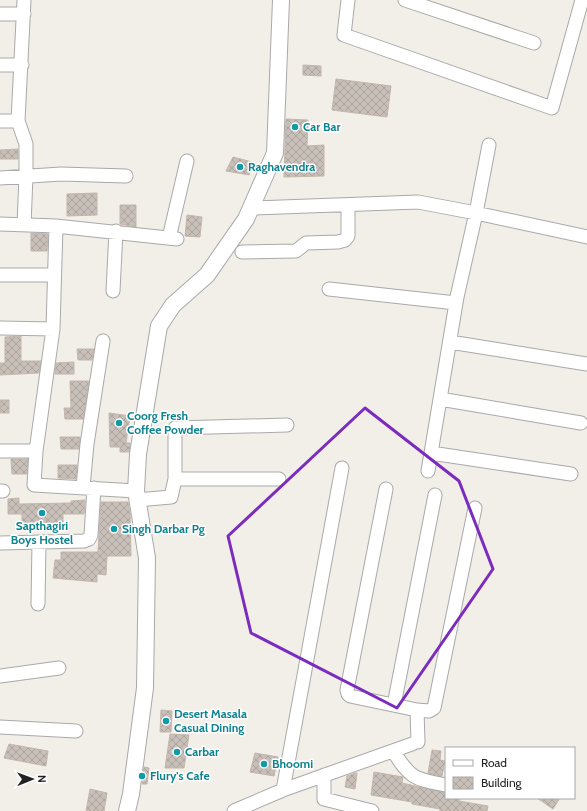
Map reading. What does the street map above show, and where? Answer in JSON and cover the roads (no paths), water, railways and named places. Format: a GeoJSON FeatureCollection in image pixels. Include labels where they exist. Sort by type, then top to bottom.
{"type":"FeatureCollection","features":[{"type":"Feature","properties":{"kind":"street"},"geometry":{"type":"LineString","coordinates":[[24,0],[22,65],[18,121],[26,144],[24,225]]}},
{"type":"Feature","properties":{"kind":"street"},"geometry":{"type":"LineString","coordinates":[[127,811],[131,794],[145,688],[147,558],[136,496],[138,454],[159,326],[173,305],[207,275],[246,219],[275,153],[281,0]]}},
{"type":"Feature","properties":{"kind":"street"},"geometry":{"type":"LineString","coordinates":[[348,0],[344,36],[552,108],[582,0]]}},
{"type":"Feature","properties":{"kind":"street"},"geometry":{"type":"LineString","coordinates":[[405,0],[534,43]]}},
{"type":"Feature","properties":{"kind":"street"},"geometry":{"type":"LineString","coordinates":[[0,14],[24,14]]}},
{"type":"Feature","properties":{"kind":"street"},"geometry":{"type":"LineString","coordinates":[[0,65],[22,65]]}},
{"type":"Feature","properties":{"kind":"street"},"geometry":{"type":"LineString","coordinates":[[0,121],[18,121]]}},
{"type":"Feature","properties":{"kind":"street"},"geometry":{"type":"LineString","coordinates":[[428,471],[456,303],[489,145]]}},
{"type":"Feature","properties":{"kind":"street"},"geometry":{"type":"LineString","coordinates":[[0,224],[56,226],[173,238],[187,160]]}},
{"type":"Feature","properties":{"kind":"street"},"geometry":{"type":"LineString","coordinates":[[0,178],[61,174],[126,176]]}},
{"type":"Feature","properties":{"kind":"street"},"geometry":{"type":"LineString","coordinates":[[251,208],[418,202],[587,237]]}},
{"type":"Feature","properties":{"kind":"street"},"geometry":{"type":"LineString","coordinates":[[242,252],[296,251],[306,243],[338,242],[345,240],[348,236],[348,204]]}},
{"type":"Feature","properties":{"kind":"street"},"geometry":{"type":"LineString","coordinates":[[56,226],[53,329],[36,451],[34,485],[88,487],[136,496],[171,497],[175,479],[175,428],[287,425]]}},
{"type":"Feature","properties":{"kind":"street"},"geometry":{"type":"LineString","coordinates":[[113,291],[116,231]]}},
{"type":"Feature","properties":{"kind":"street"},"geometry":{"type":"LineString","coordinates":[[0,275],[54,275]]}},
{"type":"Feature","properties":{"kind":"street"},"geometry":{"type":"LineString","coordinates":[[329,289],[456,303]]}},
{"type":"Feature","properties":{"kind":"street"},"geometry":{"type":"LineString","coordinates":[[0,328],[53,329]]}},
{"type":"Feature","properties":{"kind":"street"},"geometry":{"type":"LineString","coordinates":[[0,543],[84,541],[89,539],[91,535],[87,444],[103,341]]}},
{"type":"Feature","properties":{"kind":"street"},"geometry":{"type":"LineString","coordinates":[[450,342],[587,364]]}},
{"type":"Feature","properties":{"kind":"street"},"geometry":{"type":"LineString","coordinates":[[440,399],[581,423]]}},
{"type":"Feature","properties":{"kind":"street"},"geometry":{"type":"LineString","coordinates":[[0,452],[36,451]]}},
{"type":"Feature","properties":{"kind":"street"},"geometry":{"type":"LineString","coordinates":[[431,453],[571,474]]}},
{"type":"Feature","properties":{"kind":"street"},"geometry":{"type":"LineString","coordinates":[[283,790],[342,468]]}},
{"type":"Feature","properties":{"kind":"street"},"geometry":{"type":"LineString","coordinates":[[175,479],[280,479]]}},
{"type":"Feature","properties":{"kind":"street"},"geometry":{"type":"LineString","coordinates":[[386,489],[347,690],[350,696],[417,710],[429,710],[434,708],[475,508]]}},
{"type":"Feature","properties":{"kind":"street"},"geometry":{"type":"LineString","coordinates":[[394,705],[435,495]]}},
{"type":"Feature","properties":{"kind":"street"},"geometry":{"type":"LineString","coordinates":[[38,604],[39,542]]}},
{"type":"Feature","properties":{"kind":"street"},"geometry":{"type":"LineString","coordinates":[[0,676],[59,668]]}},
{"type":"Feature","properties":{"kind":"street"},"geometry":{"type":"LineString","coordinates":[[234,811],[283,790],[415,743],[417,710]]}},
{"type":"Feature","properties":{"kind":"street"},"geometry":{"type":"LineString","coordinates":[[0,727],[76,731]]}},
{"type":"Feature","properties":{"kind":"street"},"geometry":{"type":"LineString","coordinates":[[392,751],[403,767],[413,776],[422,780],[445,786]]}},
{"type":"Feature","properties":{"kind":"street"},"geometry":{"type":"LineString","coordinates":[[324,775],[323,805],[372,811]]}},
{"type":"Feature","properties":{"kind":"place","name":"Car Bar"},"geometry":{"type":"Point","coordinates":[295,127]}},
{"type":"Feature","properties":{"kind":"place","name":"Raghavendra"},"geometry":{"type":"Point","coordinates":[240,167]}},
{"type":"Feature","properties":{"kind":"place","name":"Coorg Fresh Coffee Powder"},"geometry":{"type":"Point","coordinates":[119,423]}},
{"type":"Feature","properties":{"kind":"place","name":"Sapthagiri Boys Hostel"},"geometry":{"type":"Point","coordinates":[42,513]}},
{"type":"Feature","properties":{"kind":"place","name":"Singh Darbar Pg"},"geometry":{"type":"Point","coordinates":[114,529]}},
{"type":"Feature","properties":{"kind":"place","name":"Desert Masala Casual Dining"},"geometry":{"type":"Point","coordinates":[166,721]}},
{"type":"Feature","properties":{"kind":"place","name":"Carbar"},"geometry":{"type":"Point","coordinates":[177,752]}},
{"type":"Feature","properties":{"kind":"place","name":"Bhoomi"},"geometry":{"type":"Point","coordinates":[264,764]}},
{"type":"Feature","properties":{"kind":"place","name":"Flury's Cafe"},"geometry":{"type":"Point","coordinates":[142,776]}}]}
